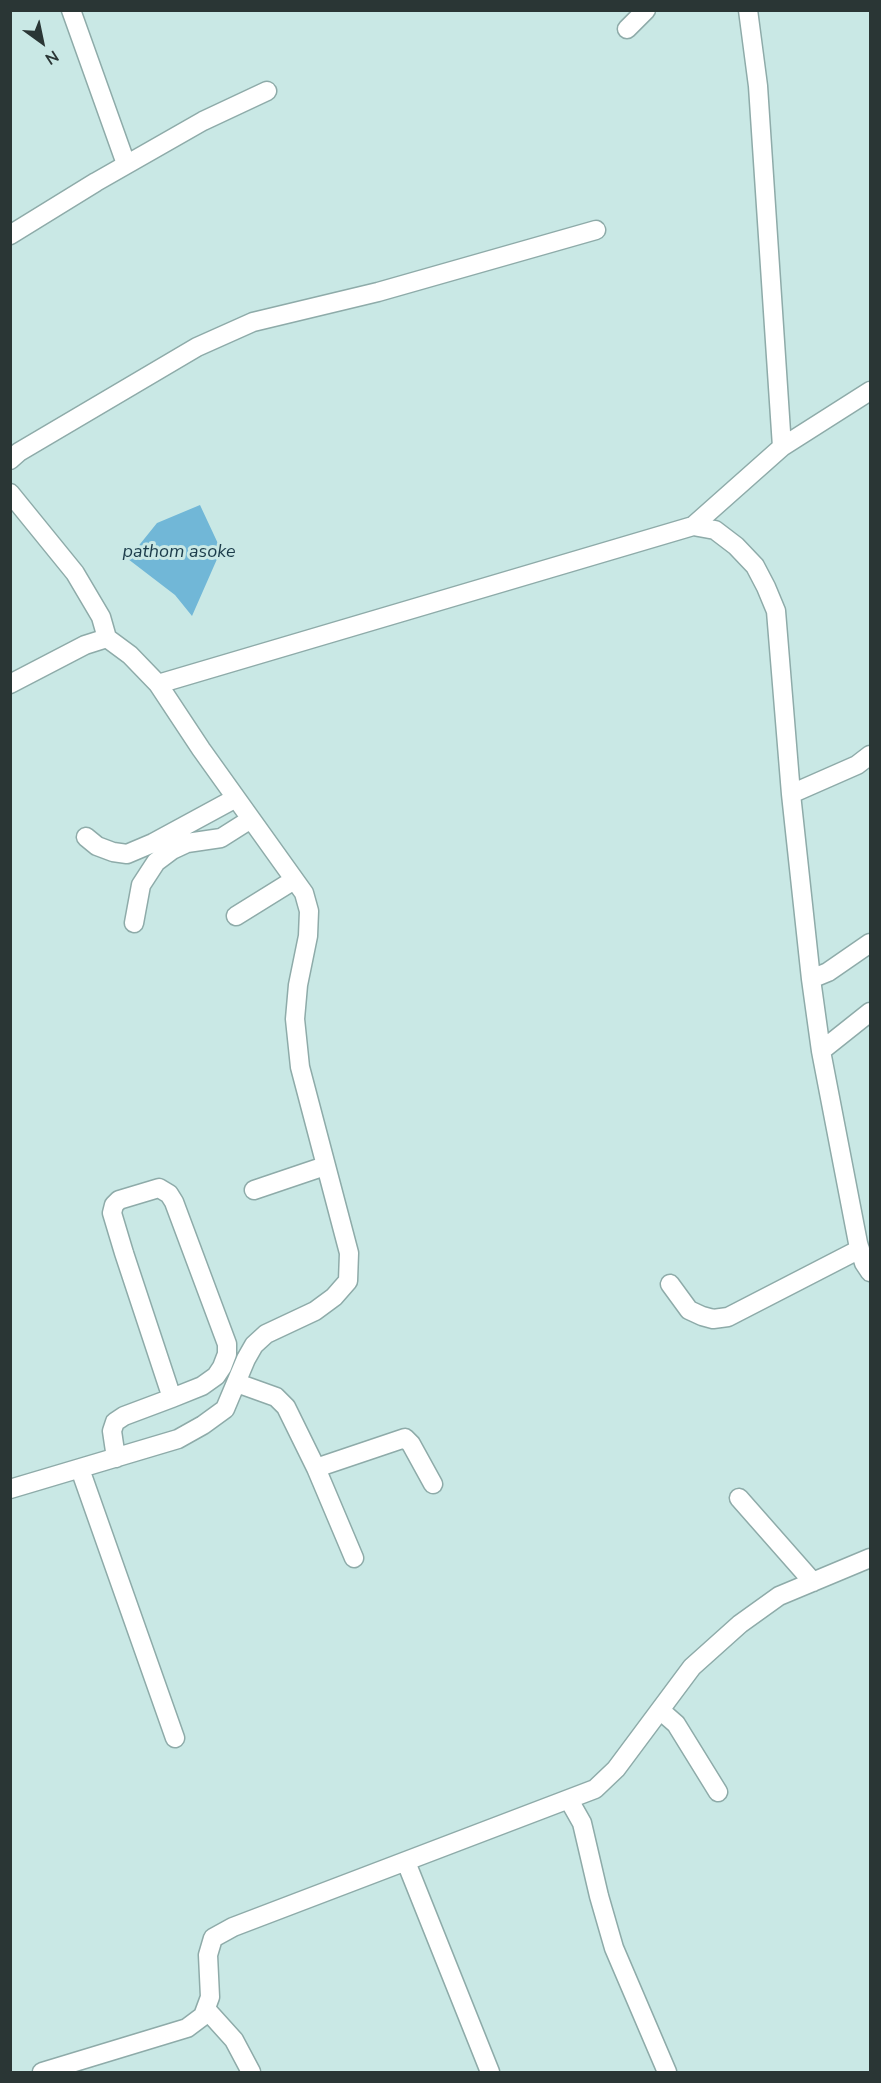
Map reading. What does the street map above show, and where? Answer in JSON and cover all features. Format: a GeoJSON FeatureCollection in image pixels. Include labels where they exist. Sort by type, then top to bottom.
{"type":"FeatureCollection","features":[{"type":"Feature","properties":{"kind":"street"},"geometry":{"type":"LineString","coordinates":[[71,10],[126,164]]}},
{"type":"Feature","properties":{"kind":"street"},"geometry":{"type":"LineString","coordinates":[[627,29],[646,10]]}},
{"type":"Feature","properties":{"kind":"street"},"geometry":{"type":"LineString","coordinates":[[748,10],[758,86],[782,447]]}},
{"type":"Feature","properties":{"kind":"street"},"geometry":{"type":"LineString","coordinates":[[10,235],[126,164],[203,121],[267,91]]}},
{"type":"Feature","properties":{"kind":"street"},"geometry":{"type":"LineString","coordinates":[[10,460],[19,452],[197,347],[253,322],[378,292],[596,230]]}},
{"type":"Feature","properties":{"kind":"street"},"geometry":{"type":"LineString","coordinates":[[158,684],[693,526],[782,447],[870,391]]}},
{"type":"Feature","properties":{"kind":"street"},"geometry":{"type":"LineString","coordinates":[[10,493],[75,573],[101,617],[106,638],[130,655],[158,684],[304,893],[309,910],[308,936],[298,985],[296,1029],[300,1067],[349,1253],[348,1281],[334,1297],[315,1311],[266,1334],[254,1345],[225,1409],[203,1425],[178,1439],[10,1489]]}},
{"type":"Feature","properties":{"kind":"street"},"geometry":{"type":"LineString","coordinates":[[693,526],[715,530],[736,546],[755,566],[776,611],[791,794],[821,1051],[860,1249],[864,1263],[870,1272]]}},
{"type":"Feature","properties":{"kind":"street"},"geometry":{"type":"LineString","coordinates":[[10,684],[85,645],[106,638]]}},
{"type":"Feature","properties":{"kind":"street"},"geometry":{"type":"LineString","coordinates":[[791,794],[857,765],[870,755]]}},
{"type":"Feature","properties":{"kind":"street"},"geometry":{"type":"LineString","coordinates":[[86,837],[97,846],[127,854],[153,843],[236,798]]}},
{"type":"Feature","properties":{"kind":"street"},"geometry":{"type":"LineString","coordinates":[[134,923],[141,885],[156,862],[172,850],[188,843],[221,837],[251,819]]}},
{"type":"Feature","properties":{"kind":"street"},"geometry":{"type":"LineString","coordinates":[[237,916],[294,880]]}},
{"type":"Feature","properties":{"kind":"street"},"geometry":{"type":"LineString","coordinates":[[811,979],[828,972],[870,943]]}},
{"type":"Feature","properties":{"kind":"street"},"geometry":{"type":"LineString","coordinates":[[821,1051],[870,1012]]}},
{"type":"Feature","properties":{"kind":"street"},"geometry":{"type":"LineString","coordinates":[[254,1190],[325,1166]]}},
{"type":"Feature","properties":{"kind":"street"},"geometry":{"type":"LineString","coordinates":[[116,1458],[112,1431],[116,1422],[124,1416],[172,1398],[202,1386],[216,1376],[224,1361],[227,1344],[174,1202],[169,1194],[159,1188],[119,1200],[114,1205],[112,1213],[172,1398]]}},
{"type":"Feature","properties":{"kind":"street"},"geometry":{"type":"LineString","coordinates":[[670,1284],[690,1310],[713,1319],[728,1317],[860,1249]]}},
{"type":"Feature","properties":{"kind":"street"},"geometry":{"type":"LineString","coordinates":[[237,1383],[276,1397],[286,1407],[316,1468],[354,1558]]}},
{"type":"Feature","properties":{"kind":"street"},"geometry":{"type":"LineString","coordinates":[[316,1468],[405,1438],[411,1444],[433,1484]]}},
{"type":"Feature","properties":{"kind":"street"},"geometry":{"type":"LineString","coordinates":[[80,1469],[175,1738]]}},
{"type":"Feature","properties":{"kind":"street"},"geometry":{"type":"LineString","coordinates":[[739,1498],[813,1582]]}},
{"type":"Feature","properties":{"kind":"street"},"geometry":{"type":"LineString","coordinates":[[42,2073],[187,2028],[203,2016],[210,1997],[208,1955],[213,1938],[233,1927],[595,1789],[616,1769],[692,1666],[740,1624],[779,1596],[870,1558]]}},
{"type":"Feature","properties":{"kind":"street"},"geometry":{"type":"LineString","coordinates":[[660,1710],[676,1724],[717,1792]]}},
{"type":"Feature","properties":{"kind":"street"},"geometry":{"type":"LineString","coordinates":[[569,1800],[582,1823],[598,1896],[614,1948],[667,2073]]}},
{"type":"Feature","properties":{"kind":"street"},"geometry":{"type":"LineString","coordinates":[[405,1862],[490,2073]]}},
{"type":"Feature","properties":{"kind":"street"},"geometry":{"type":"LineString","coordinates":[[206,2009],[234,2040],[251,2073]]}},
{"type":"Feature","properties":{"kind":"water","name":"pathom asoke"},"geometry":{"type":"Polygon","coordinates":[[[200,505],[221,550],[192,616],[175,595],[128,559],[157,523],[200,505]]]}}]}
